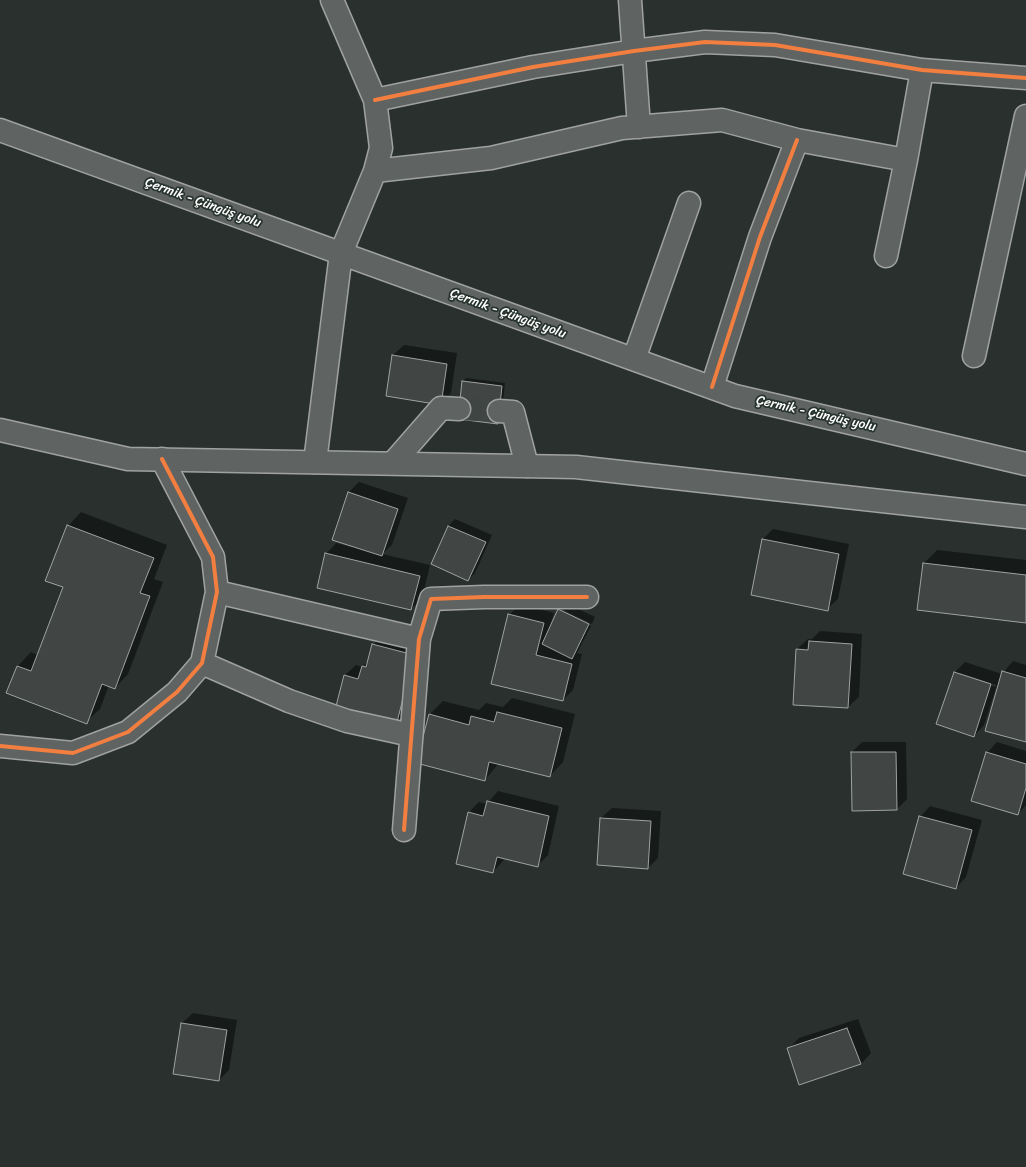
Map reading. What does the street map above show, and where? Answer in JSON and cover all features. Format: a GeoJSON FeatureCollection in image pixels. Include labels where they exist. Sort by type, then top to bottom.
{"type":"FeatureCollection","features":[{"type":"Feature","properties":{"kind":"street"},"geometry":{"type":"LineString","coordinates":[[315,462],[341,253],[375,171],[381,148],[375,100],[332,0]]}},
{"type":"Feature","properties":{"kind":"street"},"geometry":{"type":"LineString","coordinates":[[630,0],[639,127]]}},
{"type":"Feature","properties":{"kind":"street"},"geometry":{"type":"LineString","coordinates":[[375,100],[533,67],[634,51],[705,42],[775,45],[922,70],[1026,78]]}},
{"type":"Feature","properties":{"kind":"street"},"geometry":{"type":"LineString","coordinates":[[886,256],[906,160],[922,70]]}},
{"type":"Feature","properties":{"kind":"street"},"geometry":{"type":"LineString","coordinates":[[974,356],[1026,116]]}},
{"type":"Feature","properties":{"kind":"street"},"geometry":{"type":"LineString","coordinates":[[375,171],[491,158],[622,128],[722,120],[797,140],[906,160]]}},
{"type":"Feature","properties":{"kind":"street","name":"Çermik - Çüngüş yolu"},"geometry":{"type":"LineString","coordinates":[[0,130],[735,396],[1026,464]]}},
{"type":"Feature","properties":{"kind":"street"},"geometry":{"type":"LineString","coordinates":[[712,387],[760,237],[797,140]]}},
{"type":"Feature","properties":{"kind":"street"},"geometry":{"type":"LineString","coordinates":[[634,359],[689,203]]}},
{"type":"Feature","properties":{"kind":"street"},"geometry":{"type":"LineString","coordinates":[[393,464],[441,408],[459,409]]}},
{"type":"Feature","properties":{"kind":"street"},"geometry":{"type":"LineString","coordinates":[[500,411],[513,412],[528,466]]}},
{"type":"Feature","properties":{"kind":"street"},"geometry":{"type":"LineString","coordinates":[[0,430],[128,459],[576,467],[1026,517]]}},
{"type":"Feature","properties":{"kind":"street"},"geometry":{"type":"LineString","coordinates":[[0,746],[73,753],[128,732],[177,692],[202,663],[217,592],[213,557],[162,459]]}},
{"type":"Feature","properties":{"kind":"street"},"geometry":{"type":"LineString","coordinates":[[217,592],[419,639]]}},
{"type":"Feature","properties":{"kind":"street"},"geometry":{"type":"LineString","coordinates":[[404,830],[419,639],[431,599],[484,597],[587,597]]}},
{"type":"Feature","properties":{"kind":"street"},"geometry":{"type":"LineString","coordinates":[[202,663],[289,701],[347,721],[411,735]]}},
{"type":"Feature","properties":{"kind":"building"},"geometry":{"type":"Polygon","coordinates":[[[392,355],[447,364],[441,405],[386,396],[392,355]]]}},
{"type":"Feature","properties":{"kind":"building"},"geometry":{"type":"Polygon","coordinates":[[[462,381],[502,386],[498,424],[458,419],[462,381]]]}},
{"type":"Feature","properties":{"kind":"building"},"geometry":{"type":"Polygon","coordinates":[[[348,492],[398,509],[382,556],[332,540],[348,492]]]}},
{"type":"Feature","properties":{"kind":"building"},"geometry":{"type":"Polygon","coordinates":[[[67,525],[154,558],[140,593],[150,596],[115,689],[102,684],[87,724],[6,693],[17,666],[31,671],[63,587],[45,581],[67,525]]]}},
{"type":"Feature","properties":{"kind":"building"},"geometry":{"type":"Polygon","coordinates":[[[448,526],[486,542],[468,581],[431,564],[448,526]]]}},
{"type":"Feature","properties":{"kind":"building"},"geometry":{"type":"Polygon","coordinates":[[[762,539],[839,554],[828,611],[751,595],[762,539]]]}},
{"type":"Feature","properties":{"kind":"building"},"geometry":{"type":"Polygon","coordinates":[[[325,553],[420,576],[411,610],[317,588],[325,553]]]}},
{"type":"Feature","properties":{"kind":"building"},"geometry":{"type":"Polygon","coordinates":[[[923,563],[1026,575],[1026,623],[917,610],[923,563]]]}},
{"type":"Feature","properties":{"kind":"building"},"geometry":{"type":"Polygon","coordinates":[[[558,609],[589,624],[572,659],[542,644],[558,609]]]}},
{"type":"Feature","properties":{"kind":"building"},"geometry":{"type":"Polygon","coordinates":[[[508,614],[544,623],[536,655],[572,664],[563,701],[491,684],[508,614]]]}},
{"type":"Feature","properties":{"kind":"building"},"geometry":{"type":"Polygon","coordinates":[[[809,641],[852,644],[848,708],[793,705],[796,649],[808,650],[809,641]]]}},
{"type":"Feature","properties":{"kind":"building"},"geometry":{"type":"Polygon","coordinates":[[[372,644],[414,655],[396,726],[335,710],[344,675],[358,679],[362,666],[366,667],[372,644]]]}},
{"type":"Feature","properties":{"kind":"building"},"geometry":{"type":"Polygon","coordinates":[[[1002,671],[1026,678],[1026,742],[985,731],[1002,671]]]}},
{"type":"Feature","properties":{"kind":"building"},"geometry":{"type":"Polygon","coordinates":[[[954,672],[991,684],[974,737],[936,724],[954,672]]]}},
{"type":"Feature","properties":{"kind":"building"},"geometry":{"type":"Polygon","coordinates":[[[497,712],[562,728],[550,777],[489,762],[485,781],[416,763],[429,714],[469,725],[471,716],[494,722],[497,712]]]}},
{"type":"Feature","properties":{"kind":"building"},"geometry":{"type":"Polygon","coordinates":[[[851,752],[896,752],[897,810],[852,811],[851,752]]]}},
{"type":"Feature","properties":{"kind":"building"},"geometry":{"type":"Polygon","coordinates":[[[986,752],[1026,764],[1026,788],[1018,815],[971,801],[986,752]]]}},
{"type":"Feature","properties":{"kind":"building"},"geometry":{"type":"Polygon","coordinates":[[[487,801],[549,816],[538,867],[497,857],[493,873],[456,864],[468,812],[483,816],[487,801]]]}},
{"type":"Feature","properties":{"kind":"building"},"geometry":{"type":"Polygon","coordinates":[[[919,816],[972,830],[956,889],[903,874],[919,816]]]}},
{"type":"Feature","properties":{"kind":"building"},"geometry":{"type":"Polygon","coordinates":[[[600,818],[651,821],[648,869],[597,865],[600,818]]]}},
{"type":"Feature","properties":{"kind":"building"},"geometry":{"type":"Polygon","coordinates":[[[181,1023],[227,1030],[219,1081],[173,1074],[181,1023]]]}},
{"type":"Feature","properties":{"kind":"building"},"geometry":{"type":"Polygon","coordinates":[[[847,1028],[861,1064],[799,1085],[787,1048],[847,1028]]]}},
{"type":"Feature","properties":{"kind":"tunnel"},"geometry":{"type":"LineString","coordinates":[[459,409],[499,411]]}},
{"type":"Feature","properties":{"kind":"cycle path"},"geometry":{"type":"LineString","coordinates":[[375,100],[533,67],[634,51],[705,42],[775,45],[922,70],[1026,78]]}},
{"type":"Feature","properties":{"kind":"cycle path"},"geometry":{"type":"LineString","coordinates":[[712,387],[760,237],[797,140]]}},
{"type":"Feature","properties":{"kind":"cycle path"},"geometry":{"type":"LineString","coordinates":[[0,746],[73,753],[128,732],[177,692],[202,663],[217,592],[213,557],[162,459]]}},
{"type":"Feature","properties":{"kind":"cycle path"},"geometry":{"type":"LineString","coordinates":[[404,830],[419,639],[431,599],[484,597],[587,597]]}}]}
